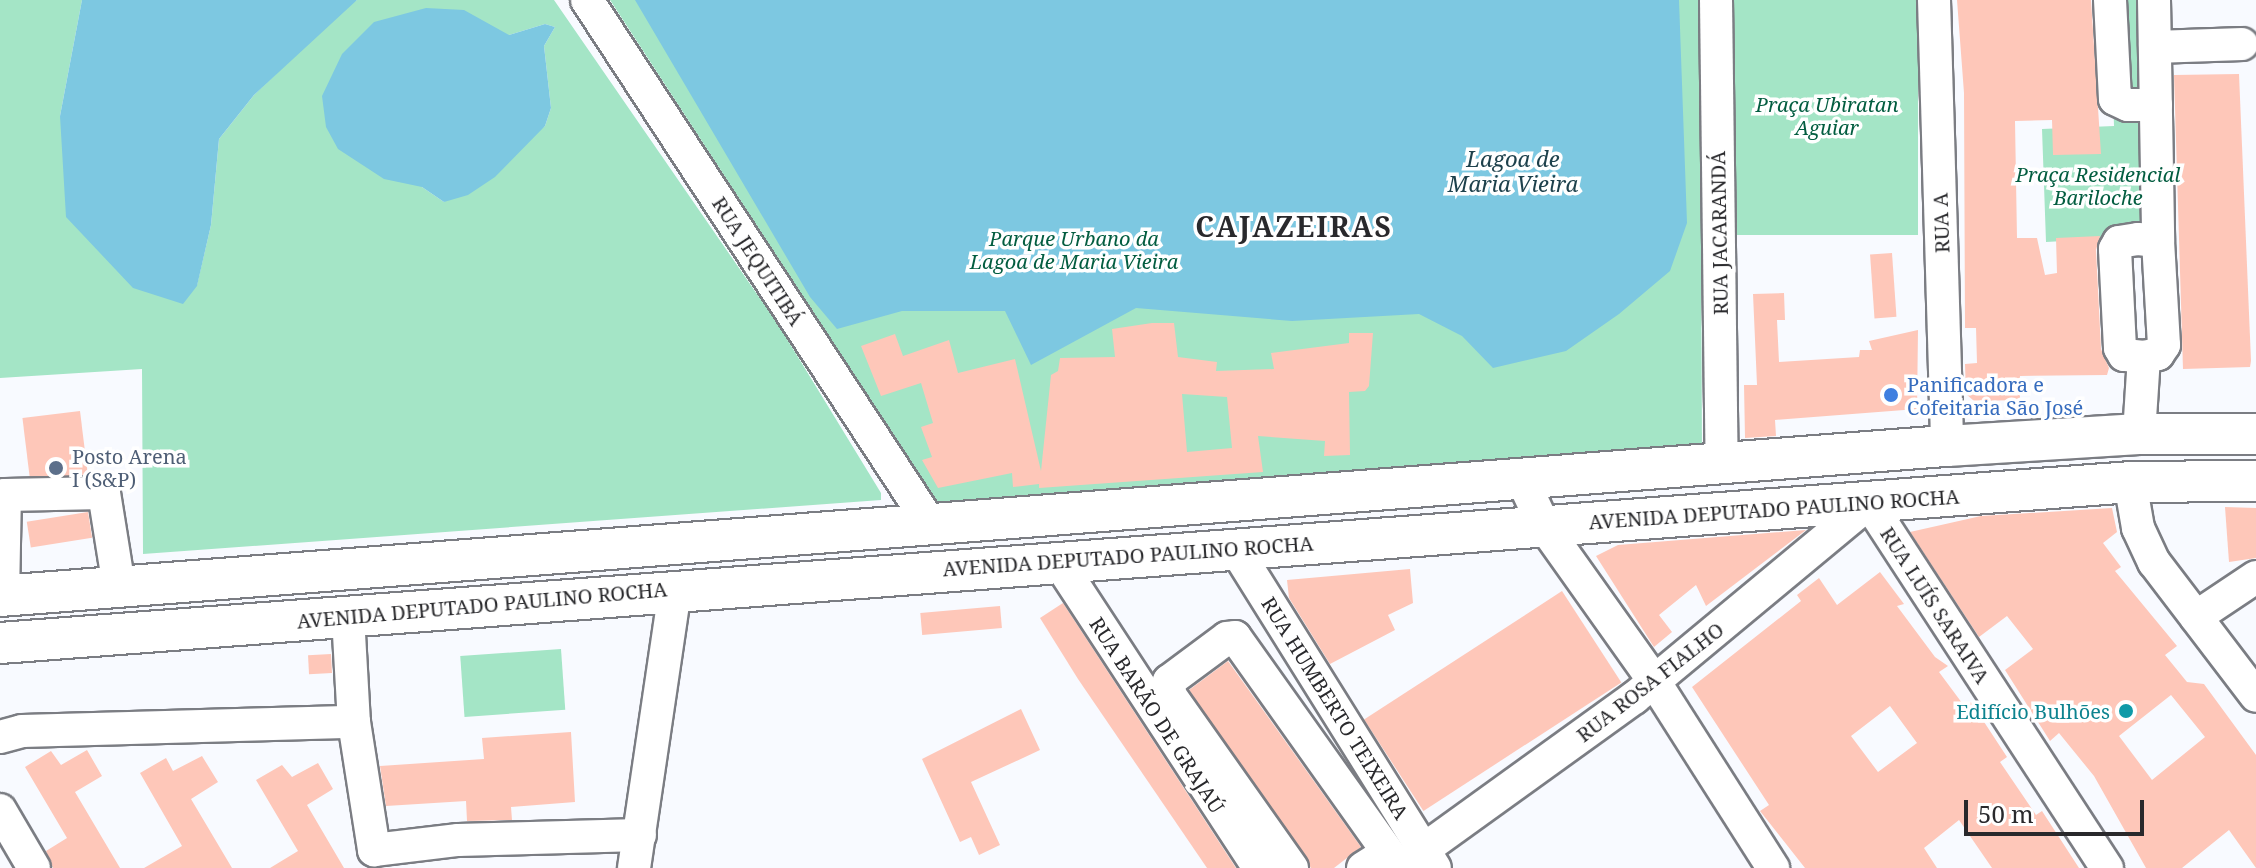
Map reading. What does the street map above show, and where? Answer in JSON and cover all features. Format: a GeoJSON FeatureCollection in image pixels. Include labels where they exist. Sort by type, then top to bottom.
{"type":"FeatureCollection","features":[{"type":"Feature","properties":{"kind":"main road"},"geometry":{"type":"LineString","coordinates":[[2,596],[682,540],[1523,481],[1947,446],[2139,434],[2256,434]]}},
{"type":"Feature","properties":{"kind":"main road","name":"AVENIDA DEPUTADO PAULINO ROCHA"},"geometry":{"type":"LineString","coordinates":[[0,643],[2130,482],[2256,481]]}},
{"type":"Feature","properties":{"kind":"main road"},"geometry":{"type":"LineString","coordinates":[[675,590],[682,540]]}},
{"type":"Feature","properties":{"kind":"street","name":"RUA JEQUITIBÁ"},"geometry":{"type":"LineString","coordinates":[[587,0],[929,522]]}},
{"type":"Feature","properties":{"kind":"street","name":"RUA JACARANDÁ"},"geometry":{"type":"LineString","coordinates":[[1716,0],[1722,466]]}},
{"type":"Feature","properties":{"kind":"street","name":"RUA A"},"geometry":{"type":"LineString","coordinates":[[1934,0],[1947,446]]}},
{"type":"Feature","properties":{"kind":"street"},"geometry":{"type":"LineString","coordinates":[[2110,0],[2115,99],[2128,105],[2156,105]]}},
{"type":"Feature","properties":{"kind":"street"},"geometry":{"type":"LineString","coordinates":[[2154,0],[2158,241],[2164,345],[2158,354],[2144,357],[2124,355],[2120,348],[2115,249],[2127,240],[2158,241]]}},
{"type":"Feature","properties":{"kind":"street"},"geometry":{"type":"LineString","coordinates":[[2155,47],[2242,44]]}},
{"type":"Feature","properties":{"kind":"street"},"geometry":{"type":"LineString","coordinates":[[2139,434],[2144,357]]}},
{"type":"Feature","properties":{"kind":"street"},"geometry":{"type":"LineString","coordinates":[[1523,481],[1544,526],[1654,681],[1773,868]]}},
{"type":"Feature","properties":{"kind":"street"},"geometry":{"type":"LineString","coordinates":[[2130,482],[2138,528],[2154,562],[2256,696]]}},
{"type":"Feature","properties":{"kind":"street"},"geometry":{"type":"LineString","coordinates":[[2,596],[5,495],[104,493],[119,587]]}},
{"type":"Feature","properties":{"kind":"street","name":"RUA ROSA FIALHO"},"geometry":{"type":"LineString","coordinates":[[1400,862],[1654,681],[1869,503]]}},
{"type":"Feature","properties":{"kind":"street","name":"RUA LUÍS SARAIVA"},"geometry":{"type":"LineString","coordinates":[[1869,503],[2107,868]]}},
{"type":"Feature","properties":{"kind":"street","name":"RUA HUMBERTO TEIXEIRA"},"geometry":{"type":"LineString","coordinates":[[1235,548],[1400,862]]}},
{"type":"Feature","properties":{"kind":"street","name":"RUA BARÃO DE GRAJAÚ"},"geometry":{"type":"LineString","coordinates":[[1058,561],[1259,868]]}},
{"type":"Feature","properties":{"kind":"street"},"geometry":{"type":"LineString","coordinates":[[2196,617],[2256,577]]}},
{"type":"Feature","properties":{"kind":"street"},"geometry":{"type":"LineString","coordinates":[[634,868],[675,590]]}},
{"type":"Feature","properties":{"kind":"street"},"geometry":{"type":"LineString","coordinates":[[348,616],[354,722],[373,859],[458,840],[640,835]]}},
{"type":"Feature","properties":{"kind":"street"},"geometry":{"type":"LineString","coordinates":[[1292,868],[1170,695],[1169,681],[1227,638],[1235,637],[1400,862]]}},
{"type":"Feature","properties":{"kind":"street"},"geometry":{"type":"LineString","coordinates":[[0,737],[22,731],[354,722]]}},
{"type":"Feature","properties":{"kind":"street"},"geometry":{"type":"LineString","coordinates":[[0,810],[34,868]]}},
{"type":"Feature","properties":{"kind":"green space"},"geometry":{"type":"Polygon","coordinates":[[[0,0],[82,0],[60,116],[197,285],[211,225],[219,139],[254,95],[346,7],[357,0],[554,0],[779,326],[881,493],[881,500],[143,554],[142,369],[0,378],[0,0]],[[545,24],[509,35],[422,187],[444,202],[545,126],[551,108],[544,46],[555,27],[545,24]]]}},
{"type":"Feature","properties":{"kind":"green space","name":"Lagoa de Maria Vieira"},"geometry":{"type":"Polygon","coordinates":[[[610,0],[1700,0],[1702,452],[951,512],[936,501],[610,0]]]}},
{"type":"Feature","properties":{"kind":"green space","name":"Praça Ubiratan Aguiar"},"geometry":{"type":"Polygon","coordinates":[[[1733,0],[1918,0],[1918,235],[1733,235],[1733,0]]]}},
{"type":"Feature","properties":{"kind":"green space","name":"Praça Residencial Bariloche"},"geometry":{"type":"Polygon","coordinates":[[[2110,0],[2145,0],[2152,236],[2046,242],[2042,129],[2114,126],[2110,0]]]}},
{"type":"Feature","properties":{"kind":"green space"},"geometry":{"type":"Polygon","coordinates":[[[561,649],[565,710],[465,717],[460,656],[561,649]]]}},
{"type":"Feature","properties":{"kind":"water"},"geometry":{"type":"Polygon","coordinates":[[[82,0],[357,0],[254,95],[219,139],[211,225],[197,286],[183,304],[133,288],[66,217],[60,116],[82,0]]]}},
{"type":"Feature","properties":{"kind":"water","name":"Lagoa de Maria Vieira"},"geometry":{"type":"Polygon","coordinates":[[[635,0],[1679,0],[1687,223],[1670,271],[1619,314],[1566,351],[1493,368],[1462,336],[1419,314],[1292,321],[1136,308],[1031,365],[1005,311],[902,311],[837,329],[810,297],[635,0]]]}},
{"type":"Feature","properties":{"kind":"water"},"geometry":{"type":"Polygon","coordinates":[[[426,8],[464,10],[509,35],[545,24],[555,27],[544,46],[551,108],[545,126],[495,177],[468,195],[444,202],[422,187],[384,179],[338,149],[326,127],[322,96],[342,54],[374,22],[426,8]]]}},
{"type":"Feature","properties":{"kind":"building"},"geometry":{"type":"Polygon","coordinates":[[[1957,0],[2091,0],[2101,154],[2053,155],[2052,120],[2015,121],[2017,238],[2037,238],[2045,275],[2057,273],[2056,238],[2100,236],[2096,250],[2101,349],[2109,368],[2107,375],[2020,376],[2020,400],[1974,401],[1966,394],[1965,364],[1977,363],[1976,328],[1965,328],[1964,93],[1957,0]]]}},
{"type":"Feature","properties":{"kind":"building"},"geometry":{"type":"Polygon","coordinates":[[[2239,74],[2250,367],[2183,369],[2174,75],[2239,74]]]}},
{"type":"Feature","properties":{"kind":"building"},"geometry":{"type":"Polygon","coordinates":[[[1892,253],[1896,317],[1875,318],[1870,255],[1892,253]]]}},
{"type":"Feature","properties":{"kind":"building"},"geometry":{"type":"Polygon","coordinates":[[[1784,293],[1785,320],[1777,320],[1779,362],[1859,357],[1860,350],[1872,350],[1869,341],[1918,330],[1917,409],[1775,420],[1776,436],[1745,438],[1744,385],[1757,385],[1753,294],[1784,293]]]}},
{"type":"Feature","properties":{"kind":"building"},"geometry":{"type":"Polygon","coordinates":[[[1174,323],[1178,357],[1217,362],[1216,371],[1274,369],[1271,353],[1349,343],[1349,333],[1373,333],[1369,386],[1365,391],[1349,392],[1350,455],[1324,456],[1325,441],[1258,436],[1263,472],[1039,488],[1039,484],[1013,487],[1012,473],[938,488],[922,460],[932,457],[921,427],[933,423],[921,383],[881,396],[861,346],[895,334],[903,356],[949,340],[958,373],[1015,359],[1041,471],[1051,375],[1058,371],[1060,358],[1115,357],[1112,329],[1174,323]],[[1182,394],[1187,452],[1232,448],[1227,397],[1182,394]]]}},
{"type":"Feature","properties":{"kind":"building"},"geometry":{"type":"Polygon","coordinates":[[[80,411],[88,475],[30,482],[22,418],[80,411]]]}},
{"type":"Feature","properties":{"kind":"building"},"geometry":{"type":"Polygon","coordinates":[[[2225,507],[2256,508],[2256,558],[2229,562],[2225,507]]]}},
{"type":"Feature","properties":{"kind":"building"},"geometry":{"type":"Polygon","coordinates":[[[2112,508],[2117,532],[2103,543],[2121,567],[2115,571],[2177,646],[2165,655],[2187,682],[2204,684],[2256,755],[2256,868],[2229,830],[2182,868],[2146,868],[2094,776],[2059,733],[2050,741],[2005,670],[2033,649],[2007,616],[1979,637],[1910,532],[1981,516],[2112,508]],[[2171,695],[2119,736],[2152,780],[2205,737],[2171,695]]]}},
{"type":"Feature","properties":{"kind":"building"},"geometry":{"type":"Polygon","coordinates":[[[88,512],[92,538],[31,547],[27,522],[88,512]]]}},
{"type":"Feature","properties":{"kind":"building"},"geometry":{"type":"Polygon","coordinates":[[[1806,530],[1706,606],[1696,585],[1659,615],[1672,632],[1654,647],[1596,556],[1618,545],[1806,530]]]}},
{"type":"Feature","properties":{"kind":"building"},"geometry":{"type":"Polygon","coordinates":[[[1410,569],[1413,603],[1388,615],[1395,630],[1330,664],[1289,598],[1287,580],[1410,569]]]}},
{"type":"Feature","properties":{"kind":"building"},"geometry":{"type":"Polygon","coordinates":[[[1880,572],[1904,604],[1897,606],[1935,657],[1948,666],[1939,672],[1965,707],[1971,702],[2007,757],[2000,762],[2036,815],[2042,811],[2079,868],[1992,868],[1959,820],[1924,848],[1937,868],[1805,868],[1760,811],[1769,805],[1692,687],[1801,601],[1797,595],[1819,578],[1837,605],[1880,572]],[[1890,706],[1851,736],[1878,772],[1917,743],[1890,706]]]}},
{"type":"Feature","properties":{"kind":"building"},"geometry":{"type":"Polygon","coordinates":[[[1562,591],[1621,682],[1423,811],[1364,720],[1562,591]]]}},
{"type":"Feature","properties":{"kind":"building"},"geometry":{"type":"Polygon","coordinates":[[[1063,603],[1236,868],[1207,868],[1078,679],[1040,618],[1063,603]]]}},
{"type":"Feature","properties":{"kind":"building"},"geometry":{"type":"Polygon","coordinates":[[[1000,606],[1002,628],[922,635],[920,613],[1000,606]]]}},
{"type":"Feature","properties":{"kind":"building"},"geometry":{"type":"Polygon","coordinates":[[[331,654],[332,673],[309,674],[308,655],[331,654]]]}},
{"type":"Feature","properties":{"kind":"building"},"geometry":{"type":"Polygon","coordinates":[[[1228,661],[1361,847],[1334,868],[1311,868],[1189,690],[1228,661]]]}},
{"type":"Feature","properties":{"kind":"building"},"geometry":{"type":"Polygon","coordinates":[[[1021,709],[1040,750],[971,782],[1000,845],[979,855],[971,837],[960,842],[922,759],[1021,709]]]}},
{"type":"Feature","properties":{"kind":"building"},"geometry":{"type":"Polygon","coordinates":[[[571,732],[575,802],[511,807],[512,820],[467,821],[466,801],[386,806],[380,766],[484,759],[482,738],[571,732]]]}},
{"type":"Feature","properties":{"kind":"building"},"geometry":{"type":"Polygon","coordinates":[[[87,750],[102,776],[75,792],[120,868],[53,868],[46,851],[67,838],[25,767],[51,751],[61,765],[87,750]]]}},
{"type":"Feature","properties":{"kind":"building"},"geometry":{"type":"Polygon","coordinates":[[[202,756],[218,782],[191,799],[232,868],[144,868],[182,846],[140,773],[166,758],[173,771],[202,756]]]}},
{"type":"Feature","properties":{"kind":"building"},"geometry":{"type":"Polygon","coordinates":[[[318,763],[333,789],[307,805],[344,868],[270,868],[298,851],[256,780],[282,765],[292,777],[318,763]]]}},
{"type":"Feature","properties":{"kind":"place","name":"Panificadora e Cofeitaria São José"},"geometry":{"type":"Point","coordinates":[1891,395]}},
{"type":"Feature","properties":{"kind":"place","name":"Posto Arena I (S&P)"},"geometry":{"type":"Point","coordinates":[56,468]}},
{"type":"Feature","properties":{"kind":"place","name":"Edifício Bulhões"},"geometry":{"type":"Point","coordinates":[2126,711]}},
{"type":"Feature","properties":{"kind":"district","name":"CAJAZEIRAS"},"geometry":{"type":"Point","coordinates":[1294,226]}},
{"type":"Feature","properties":{"kind":"park label","name":"Parque Urbano da Lagoa de Maria Vieira"},"geometry":{"type":"Point","coordinates":[1074,250]}}]}
